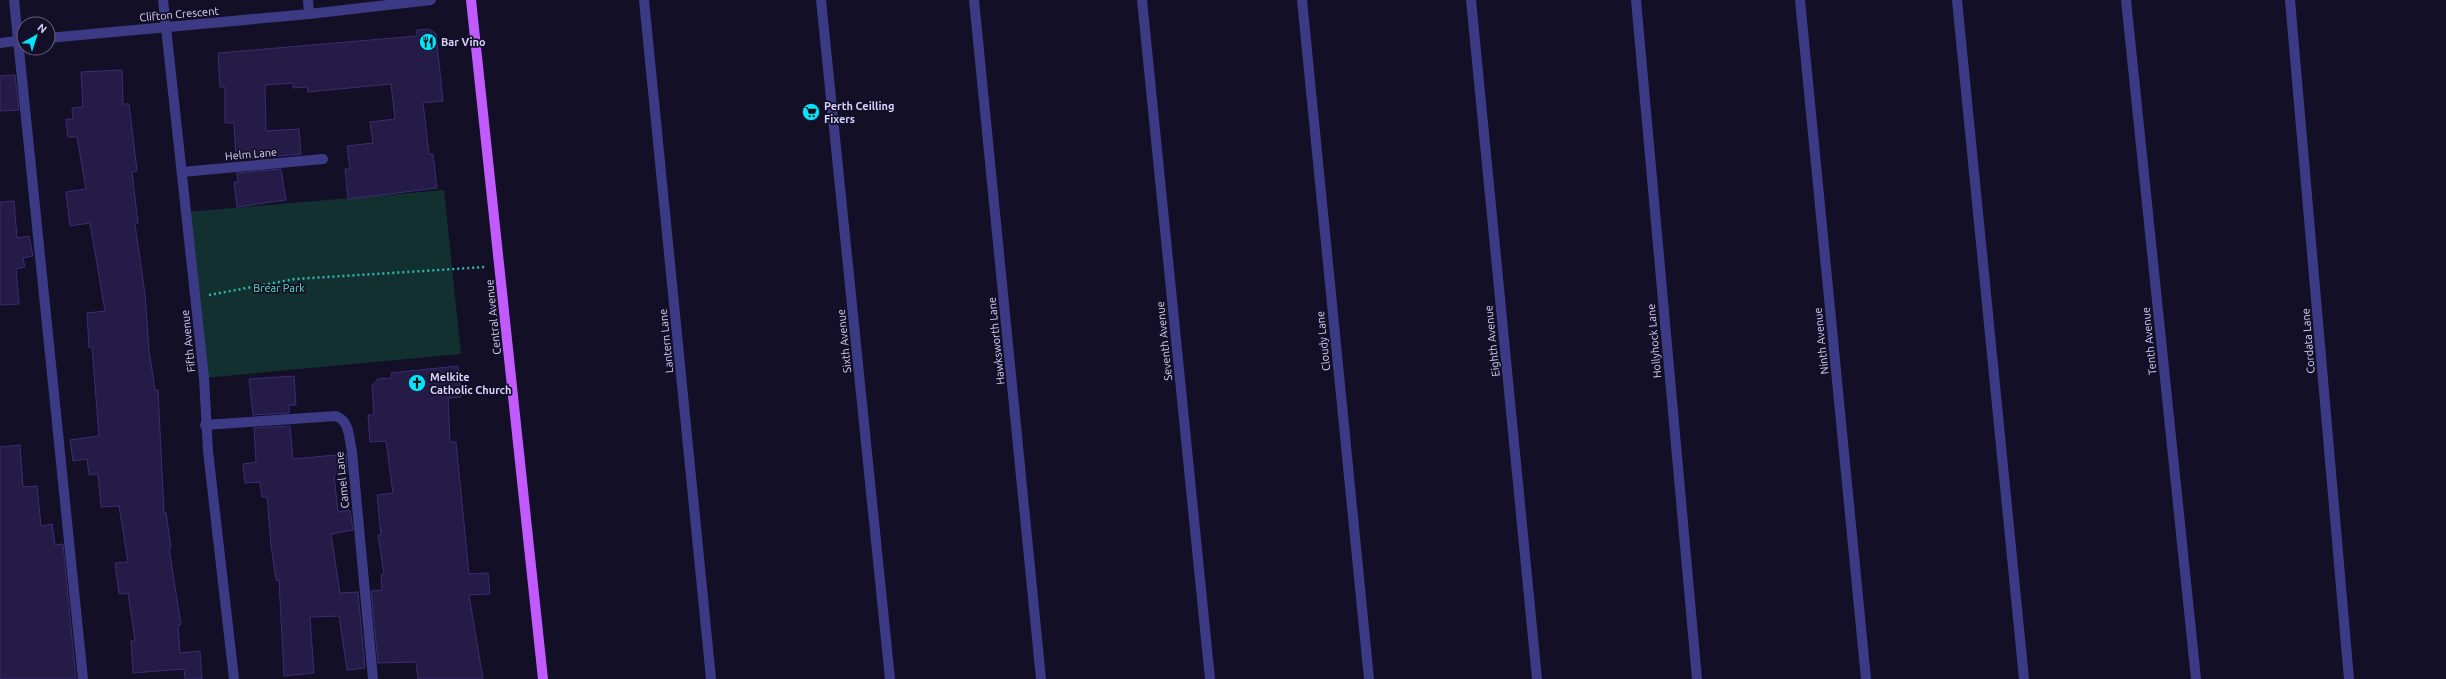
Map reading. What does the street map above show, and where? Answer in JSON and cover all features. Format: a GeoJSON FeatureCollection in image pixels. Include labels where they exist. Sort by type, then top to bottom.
{"type":"FeatureCollection","features":[{"type":"Feature","properties":{"kind":"main road","name":"Central Avenue"},"geometry":{"type":"LineString","coordinates":[[471,0],[543,679]]}},
{"type":"Feature","properties":{"kind":"street"},"geometry":{"type":"LineString","coordinates":[[14,0],[17,16]]}},
{"type":"Feature","properties":{"kind":"street","name":"Fifth Avenue"},"geometry":{"type":"LineString","coordinates":[[163,0],[205,393],[205,425],[234,679]]}},
{"type":"Feature","properties":{"kind":"street"},"geometry":{"type":"LineString","coordinates":[[308,0],[310,14]]}},
{"type":"Feature","properties":{"kind":"street","name":"Clifton Crescent"},"geometry":{"type":"LineString","coordinates":[[56,37],[310,14],[431,0]]}},
{"type":"Feature","properties":{"kind":"street","name":"Lantern Lane"},"geometry":{"type":"LineString","coordinates":[[644,0],[711,679]]}},
{"type":"Feature","properties":{"kind":"street","name":"Sixth Avenue"},"geometry":{"type":"LineString","coordinates":[[821,0],[890,679]]}},
{"type":"Feature","properties":{"kind":"street","name":"Hawksworth Lane"},"geometry":{"type":"LineString","coordinates":[[974,0],[1042,679]]}},
{"type":"Feature","properties":{"kind":"street","name":"Seventh Avenue"},"geometry":{"type":"LineString","coordinates":[[1142,0],[1210,679]]}},
{"type":"Feature","properties":{"kind":"street","name":"Cloudy Lane"},"geometry":{"type":"LineString","coordinates":[[1302,0],[1369,679]]}},
{"type":"Feature","properties":{"kind":"street","name":"Eighth Avenue"},"geometry":{"type":"LineString","coordinates":[[1471,0],[1537,679]]}},
{"type":"Feature","properties":{"kind":"street","name":"Hollyhock Lane"},"geometry":{"type":"LineString","coordinates":[[1636,0],[1697,679]]}},
{"type":"Feature","properties":{"kind":"street","name":"Ninth Avenue"},"geometry":{"type":"LineString","coordinates":[[1800,0],[1866,679]]}},
{"type":"Feature","properties":{"kind":"street"},"geometry":{"type":"LineString","coordinates":[[1958,0],[2024,679]]}},
{"type":"Feature","properties":{"kind":"street","name":"Tenth Avenue"},"geometry":{"type":"LineString","coordinates":[[2126,0],[2196,679]]}},
{"type":"Feature","properties":{"kind":"street","name":"Cordata Lane"},"geometry":{"type":"LineString","coordinates":[[2290,0],[2349,679]]}},
{"type":"Feature","properties":{"kind":"street"},"geometry":{"type":"LineString","coordinates":[[0,43],[16,41]]}},
{"type":"Feature","properties":{"kind":"street"},"geometry":{"type":"LineString","coordinates":[[22,56],[83,679]]}},
{"type":"Feature","properties":{"kind":"street","name":"Helm Lane"},"geometry":{"type":"LineString","coordinates":[[182,172],[323,159]]}},
{"type":"Feature","properties":{"kind":"street","name":"Camel Lane"},"geometry":{"type":"LineString","coordinates":[[205,425],[336,416],[342,418],[346,424],[352,452],[373,679]]}},
{"type":"Feature","properties":{"kind":"path"},"geometry":{"type":"LineString","coordinates":[[195,297],[295,279],[499,266]]}},
{"type":"Feature","properties":{"kind":"green space","name":"Brear Park"},"geometry":{"type":"Polygon","coordinates":[[[444,190],[461,354],[204,378],[186,212],[444,190]]]}},
{"type":"Feature","properties":{"kind":"building"},"geometry":{"type":"Polygon","coordinates":[[[429,29],[436,34],[443,101],[423,103],[429,154],[433,154],[437,188],[348,199],[345,169],[350,169],[347,146],[373,143],[370,122],[395,119],[391,84],[308,92],[307,87],[293,88],[293,83],[265,85],[266,131],[299,129],[301,154],[236,160],[234,123],[225,123],[225,87],[220,87],[218,53],[417,36],[417,30],[429,29]]]}},
{"type":"Feature","properties":{"kind":"building"},"geometry":{"type":"Polygon","coordinates":[[[122,70],[123,104],[129,104],[137,171],[132,172],[138,223],[135,224],[145,294],[149,350],[155,390],[158,390],[164,513],[166,512],[171,548],[169,548],[181,625],[178,625],[180,653],[200,651],[202,679],[185,679],[184,669],[133,673],[131,641],[135,640],[128,593],[119,594],[115,563],[128,562],[119,506],[101,507],[98,474],[89,475],[87,459],[73,461],[70,440],[99,436],[92,347],[89,348],[87,313],[105,311],[90,223],[70,226],[66,192],[86,189],[77,137],[68,137],[66,119],[73,119],[72,108],[83,107],[81,72],[122,70]]]}},
{"type":"Feature","properties":{"kind":"building"},"geometry":{"type":"Polygon","coordinates":[[[15,75],[19,110],[0,111],[0,76],[15,75]]]}},
{"type":"Feature","properties":{"kind":"building"},"geometry":{"type":"Polygon","coordinates":[[[281,169],[286,200],[237,207],[234,182],[238,182],[237,173],[281,169]]]}},
{"type":"Feature","properties":{"kind":"building"},"geometry":{"type":"Polygon","coordinates":[[[14,201],[17,238],[29,236],[33,256],[23,258],[25,267],[16,269],[19,304],[0,305],[0,202],[14,201]]]}},
{"type":"Feature","properties":{"kind":"building"},"geometry":{"type":"Polygon","coordinates":[[[458,366],[461,397],[448,398],[450,442],[456,442],[469,574],[488,573],[490,594],[469,595],[483,679],[418,679],[416,662],[378,663],[371,591],[382,590],[381,575],[384,574],[378,535],[381,535],[377,495],[393,493],[386,441],[370,442],[368,415],[374,415],[372,386],[378,379],[392,378],[391,373],[458,366]]]}},
{"type":"Feature","properties":{"kind":"building"},"geometry":{"type":"Polygon","coordinates":[[[294,376],[296,405],[289,405],[289,413],[253,415],[249,379],[294,376]]]}},
{"type":"Feature","properties":{"kind":"building"},"geometry":{"type":"Polygon","coordinates":[[[290,426],[293,459],[346,454],[347,473],[334,475],[338,512],[350,510],[353,530],[331,534],[340,593],[358,592],[365,668],[347,670],[339,616],[310,617],[314,673],[284,676],[279,580],[276,580],[267,497],[262,497],[260,482],[245,483],[243,464],[256,462],[254,428],[290,426]]]}},
{"type":"Feature","properties":{"kind":"building"},"geometry":{"type":"Polygon","coordinates":[[[20,445],[23,487],[37,486],[41,526],[52,524],[55,545],[63,544],[76,679],[0,679],[0,447],[20,445]]]}},
{"type":"Feature","properties":{"kind":"place","name":"Bar Vino"},"geometry":{"type":"Point","coordinates":[428,42]}},
{"type":"Feature","properties":{"kind":"place","name":"Perth Ceilling Fixers"},"geometry":{"type":"Point","coordinates":[811,112]}},
{"type":"Feature","properties":{"kind":"place","name":"Melkite Catholic Church"},"geometry":{"type":"Point","coordinates":[417,383]}}]}
